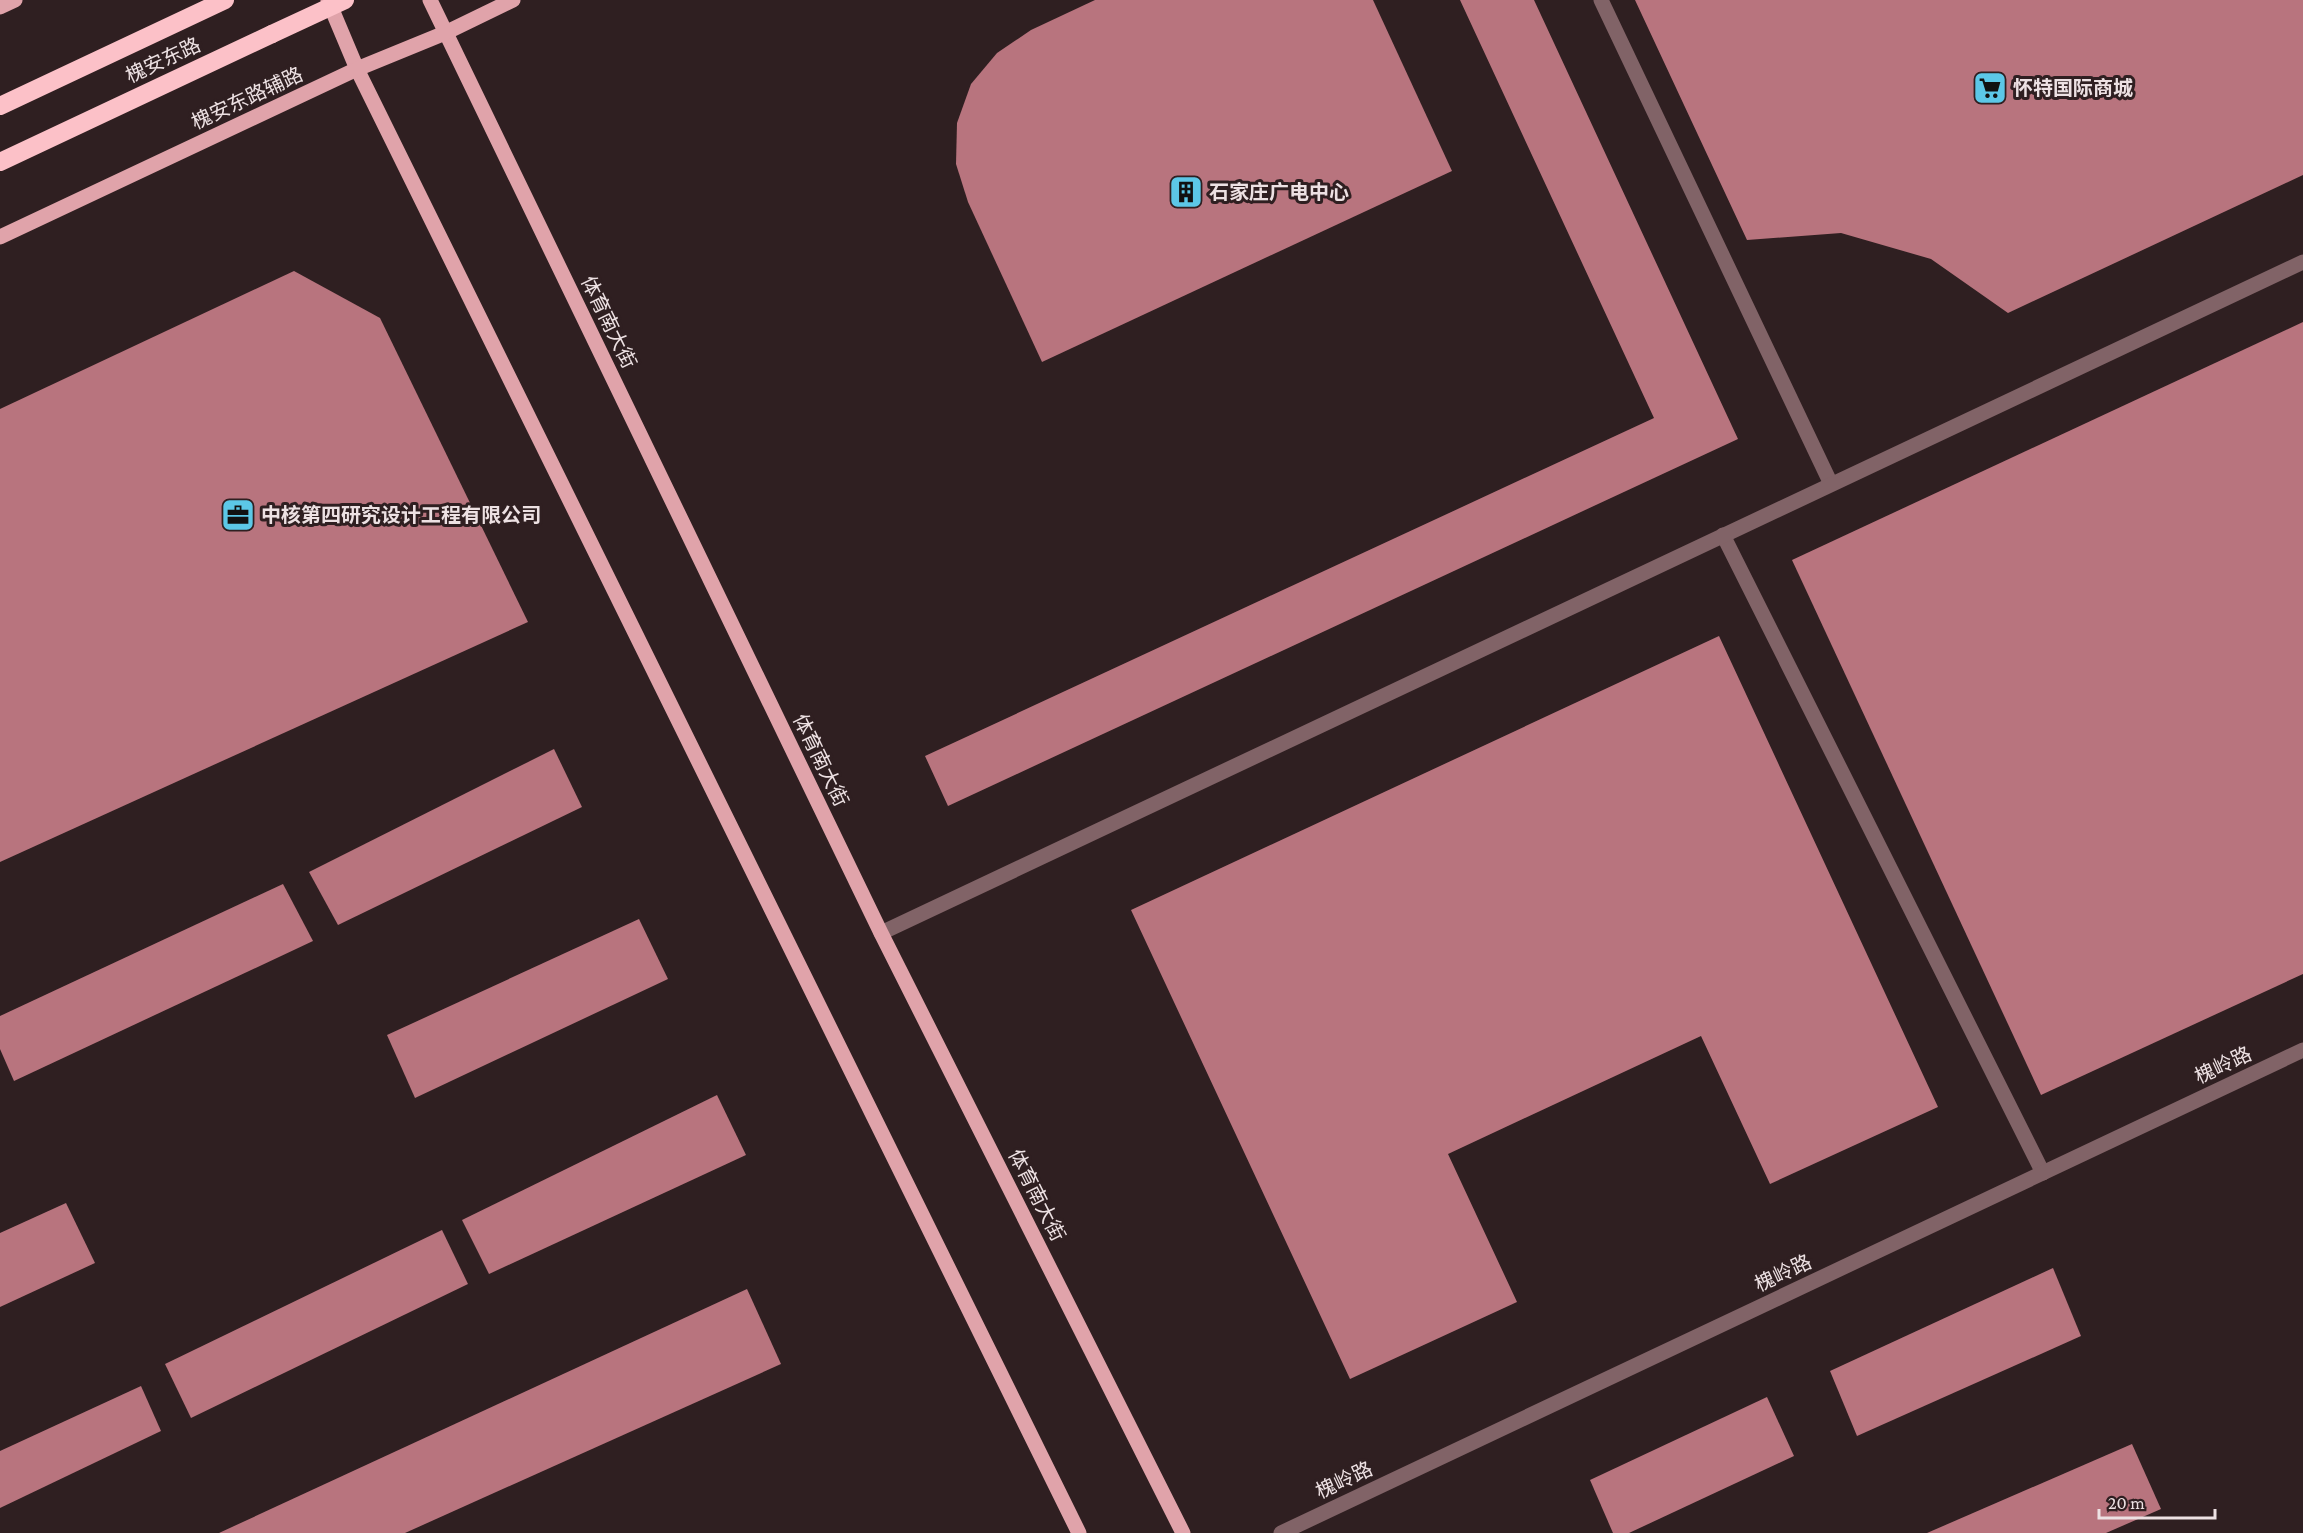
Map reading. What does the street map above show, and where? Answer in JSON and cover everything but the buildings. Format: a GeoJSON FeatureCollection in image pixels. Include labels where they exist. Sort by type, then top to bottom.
{"type":"FeatureCollection","features":[{"type":"Feature","properties":{"kind":"highway","name":"槐安东路"},"geometry":{"type":"LineString","coordinates":[[0,106],[225,0]]}},
{"type":"Feature","properties":{"kind":"highway","name":"槐安东路"},"geometry":{"type":"LineString","coordinates":[[0,162],[345,0]]}},
{"type":"Feature","properties":{"kind":"main road"},"geometry":{"type":"LineString","coordinates":[[0,7],[15,0]]}},
{"type":"Feature","properties":{"kind":"main road"},"geometry":{"type":"LineString","coordinates":[[328,0],[357,69],[1079,1533]]}},
{"type":"Feature","properties":{"kind":"main road","name":"体育南大街"},"geometry":{"type":"LineString","coordinates":[[430,0],[881,933],[1183,1533]]}},
{"type":"Feature","properties":{"kind":"main road","name":"槐安东路辅路"},"geometry":{"type":"LineString","coordinates":[[0,237],[357,69],[445,33],[513,0]]}},
{"type":"Feature","properties":{"kind":"street"},"geometry":{"type":"LineString","coordinates":[[1602,0],[1831,484]]}},
{"type":"Feature","properties":{"kind":"street"},"geometry":{"type":"LineString","coordinates":[[881,933],[2303,262]]}},
{"type":"Feature","properties":{"kind":"street"},"geometry":{"type":"LineString","coordinates":[[1723,535],[2043,1173]]}},
{"type":"Feature","properties":{"kind":"street","name":"槐岭路"},"geometry":{"type":"LineString","coordinates":[[1281,1533],[2303,1050]]}},
{"type":"Feature","properties":{"kind":"place","name":"怀特国际商城"},"geometry":{"type":"Point","coordinates":[1990,88]}},
{"type":"Feature","properties":{"kind":"place","name":"石家庄广电中心"},"geometry":{"type":"Point","coordinates":[1186,192]}},
{"type":"Feature","properties":{"kind":"place","name":"中核第四研究设计工程有限公司"},"geometry":{"type":"Point","coordinates":[238,515]}}]}
